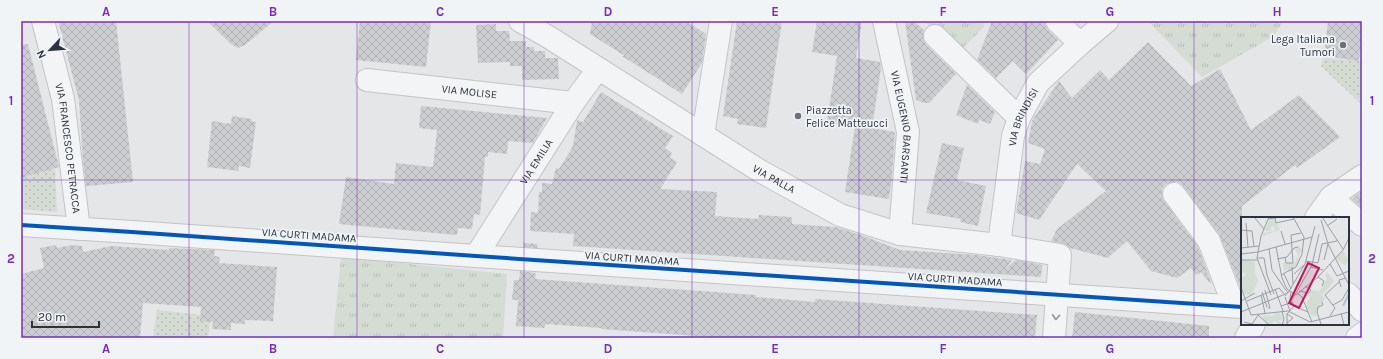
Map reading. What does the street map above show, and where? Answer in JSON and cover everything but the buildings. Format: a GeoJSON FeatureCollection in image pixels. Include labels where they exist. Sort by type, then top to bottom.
{"type":"FeatureCollection","features":[{"type":"Feature","properties":{"kind":"street","name":"VIA FRANCESCO PETRACCA"},"geometry":{"type":"LineString","coordinates":[[43,21],[63,98],[79,229]]}},
{"type":"Feature","properties":{"kind":"street","name":"VIA PALLA"},"geometry":{"type":"LineString","coordinates":[[520,21],[552,28],[598,69],[760,171],[840,214],[900,234],[999,245],[1060,255],[1057,295]]}},
{"type":"Feature","properties":{"kind":"street"},"geometry":{"type":"LineString","coordinates":[[703,135],[721,21]]}},
{"type":"Feature","properties":{"kind":"street","name":"VIA EUGENIO BARSANTI"},"geometry":{"type":"LineString","coordinates":[[884,21],[908,132],[900,234]]}},
{"type":"Feature","properties":{"kind":"street"},"geometry":{"type":"LineString","coordinates":[[1057,21],[1080,44]]}},
{"type":"Feature","properties":{"kind":"street","name":"VIA BRINDISI"},"geometry":{"type":"LineString","coordinates":[[999,245],[1013,136],[1019,118],[1038,83],[1107,21]]}},
{"type":"Feature","properties":{"kind":"street"},"geometry":{"type":"LineString","coordinates":[[935,36],[1019,118]]}},
{"type":"Feature","properties":{"kind":"street","name":"VIA EMILIA"},"geometry":{"type":"LineString","coordinates":[[476,256],[573,103],[598,69]]}},
{"type":"Feature","properties":{"kind":"street","name":"VIA MOLISE"},"geometry":{"type":"LineString","coordinates":[[367,80],[573,103]]}},
{"type":"Feature","properties":{"kind":"street"},"geometry":{"type":"LineString","coordinates":[[1317,217],[1331,197],[1362,176]]}},
{"type":"Feature","properties":{"kind":"street"},"geometry":{"type":"LineString","coordinates":[[1174,194],[1209,241],[1238,306]]}},
{"type":"Feature","properties":{"kind":"street"},"geometry":{"type":"LineString","coordinates":[[1331,197],[1362,225]]}},
{"type":"Feature","properties":{"kind":"street","name":"VIA CURTI MADAMA"},"geometry":{"type":"LineString","coordinates":[[21,225],[1238,306]]}},
{"type":"Feature","properties":{"kind":"street"},"geometry":{"type":"LineString","coordinates":[[1054,338],[1057,295]]}},
{"type":"Feature","properties":{"kind":"street"},"geometry":{"type":"LineString","coordinates":[[1349,295],[1362,310]]}},
{"type":"Feature","properties":{"kind":"street"},"geometry":{"type":"LineString","coordinates":[[1246,338],[1253,325]]}},
{"type":"Feature","properties":{"kind":"street"},"geometry":{"type":"LineString","coordinates":[[1357,338],[1362,334]]}},
{"type":"Feature","properties":{"kind":"green space"},"geometry":{"type":"Polygon","coordinates":[[[924,21],[986,21],[983,24],[985,26],[959,52],[924,21]]]}},
{"type":"Feature","properties":{"kind":"green space"},"geometry":{"type":"Polygon","coordinates":[[[1148,21],[1283,21],[1274,36],[1202,77],[1148,21]]]}},
{"type":"Feature","properties":{"kind":"green space"},"geometry":{"type":"Polygon","coordinates":[[[1323,58],[1362,61],[1362,105],[1321,66],[1323,58]]]}},
{"type":"Feature","properties":{"kind":"green space"},"geometry":{"type":"Polygon","coordinates":[[[55,168],[57,212],[21,209],[21,178],[55,168]]]}},
{"type":"Feature","properties":{"kind":"green space"},"geometry":{"type":"Polygon","coordinates":[[[341,257],[507,274],[503,338],[333,338],[341,257]]]}},
{"type":"Feature","properties":{"kind":"green space"},"geometry":{"type":"Polygon","coordinates":[[[157,310],[211,316],[208,338],[153,338],[157,310]]]}},
{"type":"Feature","properties":{"kind":"cycle path"},"geometry":{"type":"LineString","coordinates":[[21,225],[1241,307]]}},
{"type":"Feature","properties":{"kind":"place","name":"Lega Italiana Tumori"},"geometry":{"type":"Point","coordinates":[1343,45]}},
{"type":"Feature","properties":{"kind":"place","name":"Piazzetta Felice Matteucci"},"geometry":{"type":"Point","coordinates":[798,116]}}]}
